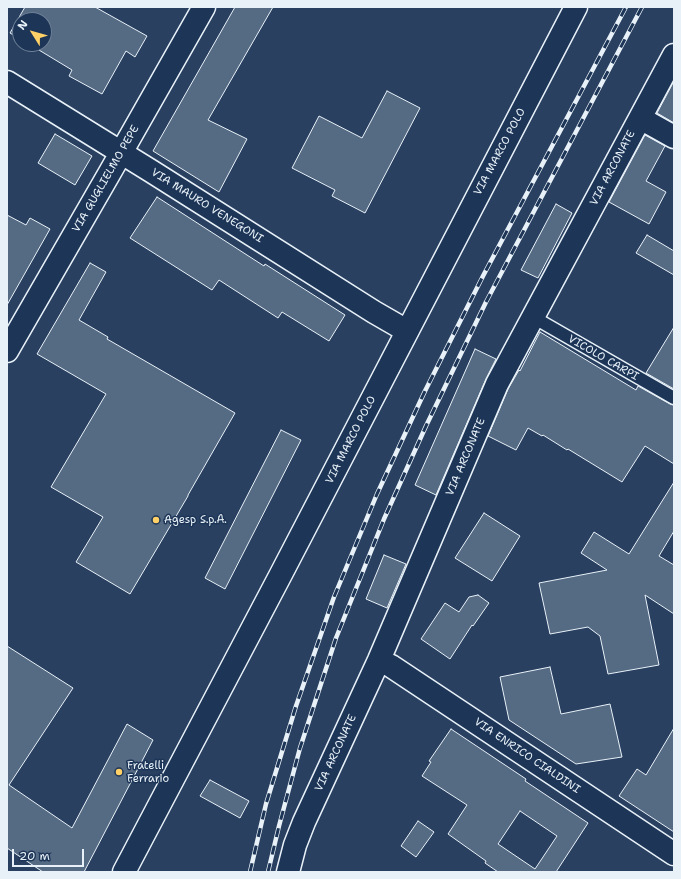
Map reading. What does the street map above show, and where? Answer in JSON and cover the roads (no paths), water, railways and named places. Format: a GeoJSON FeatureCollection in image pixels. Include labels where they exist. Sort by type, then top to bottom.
{"type":"FeatureCollection","features":[{"type":"Feature","properties":{"kind":"street","name":"VIA GUGLIELMO PEPE"},"geometry":{"type":"LineString","coordinates":[[7,351],[204,7]]}},
{"type":"Feature","properties":{"kind":"street","name":"VIA MARCO POLO"},"geometry":{"type":"LineString","coordinates":[[124,872],[173,781],[576,7]]}},
{"type":"Feature","properties":{"kind":"street","name":"VIA ARCONATE"},"geometry":{"type":"LineString","coordinates":[[288,872],[302,826],[379,660],[497,384],[674,55]]}},
{"type":"Feature","properties":{"kind":"street","name":"VIA MAURO VENEGONI"},"geometry":{"type":"LineString","coordinates":[[7,82],[374,312],[407,331]]}},
{"type":"Feature","properties":{"kind":"street"},"geometry":{"type":"LineString","coordinates":[[640,118],[674,137]]}},
{"type":"Feature","properties":{"kind":"street","name":"VIA ENRICO CIALDINI"},"geometry":{"type":"LineString","coordinates":[[379,660],[674,854]]}},
{"type":"Feature","properties":{"kind":"lane","name":"VICOLO CARPI"},"geometry":{"type":"LineString","coordinates":[[533,317],[674,398]]}},
{"type":"Feature","properties":{"kind":"railway"},"geometry":{"type":"LineString","coordinates":[[250,872],[266,804],[296,706],[334,597],[377,494],[425,391],[483,276],[626,7]]}},
{"type":"Feature","properties":{"kind":"railway"},"geometry":{"type":"LineString","coordinates":[[268,872],[300,748],[336,638],[384,519],[426,426],[486,302],[642,7]]}},
{"type":"Feature","properties":{"kind":"place","name":"Agesp S.p.A."},"geometry":{"type":"Point","coordinates":[156,520]}},
{"type":"Feature","properties":{"kind":"place","name":"Fratelli Ferrario"},"geometry":{"type":"Point","coordinates":[119,772]}}]}
